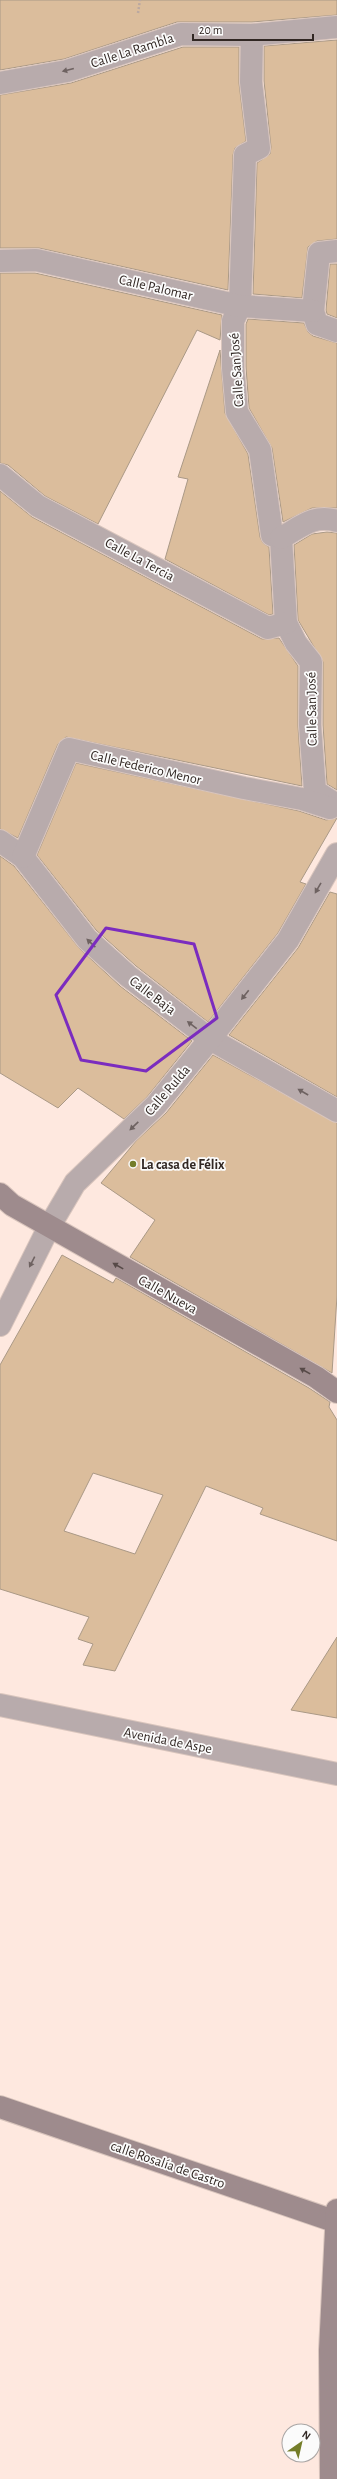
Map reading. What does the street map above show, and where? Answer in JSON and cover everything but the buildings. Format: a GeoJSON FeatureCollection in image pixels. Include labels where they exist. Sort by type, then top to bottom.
{"type":"FeatureCollection","features":[{"type":"Feature","properties":{"kind":"street","name":"Calle La Rambla"},"geometry":{"type":"LineString","coordinates":[[0,83],[68,71],[181,34],[252,35],[337,27]]}},
{"type":"Feature","properties":{"kind":"street","name":"Calle San José"},"geometry":{"type":"LineString","coordinates":[[252,35],[251,82],[259,148],[245,155],[240,306],[233,321],[233,368],[237,412],[260,450],[272,535],[281,538],[286,622],[296,643],[311,662],[310,725],[316,791],[337,804]]}},
{"type":"Feature","properties":{"kind":"street"},"geometry":{"type":"LineString","coordinates":[[337,251],[319,253],[313,311],[317,324],[337,331]]}},
{"type":"Feature","properties":{"kind":"street","name":"Calle Palomar"},"geometry":{"type":"LineString","coordinates":[[0,261],[36,260],[240,306],[313,311]]}},
{"type":"Feature","properties":{"kind":"street","name":"Calle La Tercia"},"geometry":{"type":"LineString","coordinates":[[0,475],[38,506],[268,628],[286,622]]}},
{"type":"Feature","properties":{"kind":"street"},"geometry":{"type":"LineString","coordinates":[[281,538],[314,520],[325,518],[337,522]]}},
{"type":"Feature","properties":{"kind":"street","name":"Calle Federico Menor"},"geometry":{"type":"LineString","coordinates":[[23,857],[69,750],[302,799],[337,810]]}},
{"type":"Feature","properties":{"kind":"street","name":"Calle Baja"},"geometry":{"type":"LineString","coordinates":[[0,841],[23,857],[87,939],[128,976],[210,1039],[337,1111]]}},
{"type":"Feature","properties":{"kind":"street","name":"Calle Rulda"},"geometry":{"type":"LineString","coordinates":[[0,1325],[49,1227],[76,1183],[156,1105],[210,1039],[288,940],[337,854]]}},
{"type":"Feature","properties":{"kind":"street","name":"Calle Nueva"},"geometry":{"type":"LineString","coordinates":[[0,1194],[12,1205],[49,1227],[316,1377],[337,1392]]}},
{"type":"Feature","properties":{"kind":"street","name":"Avenida de Aspe"},"geometry":{"type":"LineString","coordinates":[[0,1704],[337,1774]]}},
{"type":"Feature","properties":{"kind":"street","name":"calle Rosalía de Castro"},"geometry":{"type":"LineString","coordinates":[[0,2107],[336,2218]]}},
{"type":"Feature","properties":{"kind":"street"},"geometry":{"type":"LineString","coordinates":[[331,2479],[330,2350],[336,2218]]}},
{"type":"Feature","properties":{"kind":"highlighted area"},"geometry":{"type":"Polygon","coordinates":[[[106,928],[194,944],[217,1018],[146,1071],[81,1060],[56,995],[106,928]]]}},
{"type":"Feature","properties":{"kind":"place","name":"La casa de Félix"},"geometry":{"type":"Point","coordinates":[133,1164]}}]}
